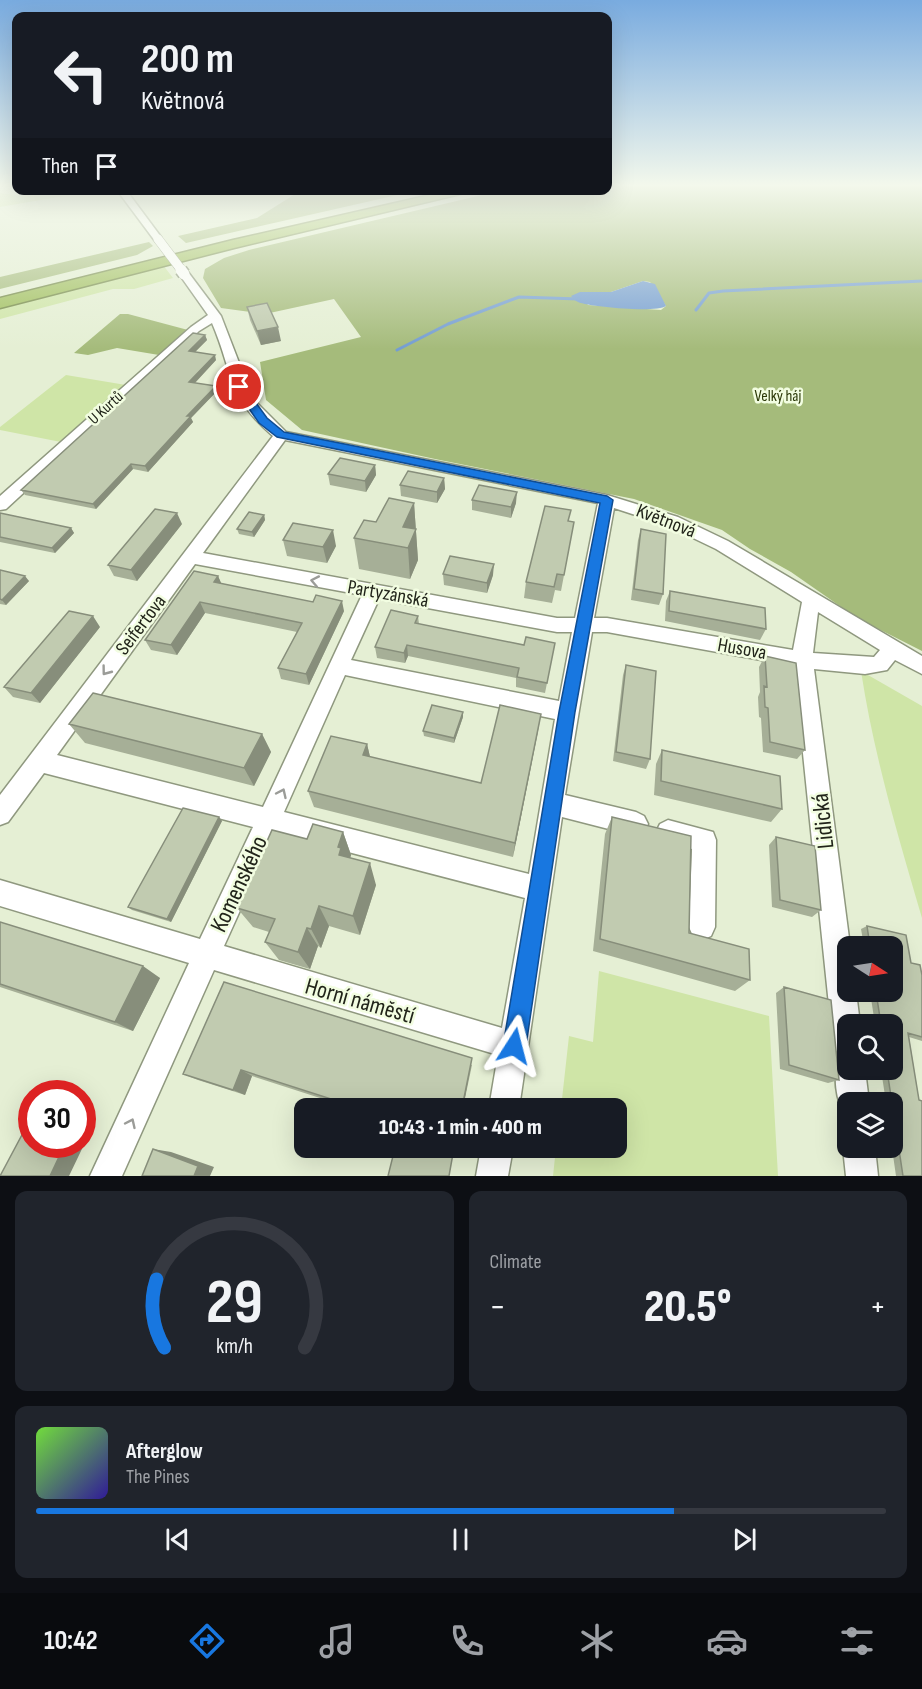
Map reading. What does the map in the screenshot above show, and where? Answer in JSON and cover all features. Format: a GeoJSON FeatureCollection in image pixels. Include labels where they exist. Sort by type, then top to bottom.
{"type":"FeatureCollection","features":[{"type":"Feature","properties":{"kind":"highway"},"geometry":{"type":"LineString","coordinates":[[0,294],[221,240]]}},
{"type":"Feature","properties":{"kind":"highway"},"geometry":{"type":"LineString","coordinates":[[0,303],[253,240]]}},
{"type":"Feature","properties":{"kind":"street"},"geometry":{"type":"LineString","coordinates":[[159,240],[214,315],[244,395],[263,420],[281,435]]}},
{"type":"Feature","properties":{"kind":"street","name":"U Kurtů"},"geometry":{"type":"LineString","coordinates":[[0,505],[195,328],[214,315]]}},
{"type":"Feature","properties":{"kind":"street","name":"Květnová"},"geometry":{"type":"LineString","coordinates":[[281,435],[607,500],[672,521],[722,545],[922,666]]}},
{"type":"Feature","properties":{"kind":"street","name":"Seifertova"},"geometry":{"type":"LineString","coordinates":[[0,814],[281,435]]}},
{"type":"Feature","properties":{"kind":"street"},"geometry":{"type":"LineString","coordinates":[[506,1098],[567,712],[607,500]]}},
{"type":"Feature","properties":{"kind":"street","name":"Partyzánská"},"geometry":{"type":"LineString","coordinates":[[191,557],[557,625],[585,625]]}},
{"type":"Feature","properties":{"kind":"street","name":"Komenského"},"geometry":{"type":"LineString","coordinates":[[106,1176],[373,591]]}},
{"type":"Feature","properties":{"kind":"street","name":"Lidická"},"geometry":{"type":"LineString","coordinates":[[812,598],[803,644],[803,660],[844,1014]]}},
{"type":"Feature","properties":{"kind":"street","name":"Husova"},"geometry":{"type":"LineString","coordinates":[[585,625],[607,625],[803,660],[865,666],[880,664],[893,648]]}},
{"type":"Feature","properties":{"kind":"street"},"geometry":{"type":"LineString","coordinates":[[339,666],[567,712]]}},
{"type":"Feature","properties":{"kind":"street"},"geometry":{"type":"LineString","coordinates":[[39,761],[539,888]]}},
{"type":"Feature","properties":{"kind":"street"},"geometry":{"type":"LineString","coordinates":[[553,803],[704,840],[702,927]]}},
{"type":"Feature","properties":{"kind":"street","name":"Horní náměstí"},"geometry":{"type":"LineString","coordinates":[[0,893],[514,1046]]}},
{"type":"Feature","properties":{"kind":"street"},"geometry":{"type":"LineString","coordinates":[[492,1176],[495,1158]]}},
{"type":"Feature","properties":{"kind":"street"},"geometry":{"type":"LineString","coordinates":[[860,1158],[862,1176]]}},
{"type":"Feature","properties":{"kind":"green space"},"geometry":{"type":"Polygon","coordinates":[[[182,240],[200,240],[186,243],[182,240]]]}},
{"type":"Feature","properties":{"kind":"green space","name":"Velký háj"},"geometry":{"type":"Polygon","coordinates":[[[292,240],[922,240],[922,651],[857,618],[791,572],[722,530],[634,499],[302,430],[266,400],[260,362],[361,337],[334,299],[265,314],[221,308],[203,278],[205,269],[224,258],[292,240]],[[643,281],[611,292],[580,292],[588,305],[661,310],[666,306],[650,282],[643,281]]]}},
{"type":"Feature","properties":{"kind":"green space"},"geometry":{"type":"Polygon","coordinates":[[[149,242],[153,246],[137,255],[0,289],[0,277],[149,242]]]}},
{"type":"Feature","properties":{"kind":"green space"},"geometry":{"type":"Polygon","coordinates":[[[163,265],[173,278],[134,289],[113,289],[0,319],[0,308],[163,265]]]}},
{"type":"Feature","properties":{"kind":"green space"},"geometry":{"type":"Polygon","coordinates":[[[120,314],[128,314],[188,330],[159,355],[117,348],[88,355],[74,353],[120,314]]]}},
{"type":"Feature","properties":{"kind":"green space"},"geometry":{"type":"Polygon","coordinates":[[[66,375],[126,385],[61,442],[0,430],[0,427],[66,375]]]}},
{"type":"Feature","properties":{"kind":"green space"},"geometry":{"type":"Polygon","coordinates":[[[861,671],[922,706],[922,918],[880,765],[861,671]]]}},
{"type":"Feature","properties":{"kind":"green space"},"geometry":{"type":"Polygon","coordinates":[[[599,971],[769,1016],[778,1176],[553,1176],[555,1158],[627,1158],[627,1098],[562,1098],[569,1036],[593,1042],[599,971]]]}},
{"type":"Feature","properties":{"kind":"water"},"geometry":{"type":"Polygon","coordinates":[[[643,281],[655,284],[666,306],[650,309],[608,307],[578,302],[571,296],[580,292],[611,292],[643,281]]]}},
{"type":"Feature","properties":{"kind":"building"},"geometry":{"type":"Polygon","coordinates":[[[267,303],[278,327],[257,331],[247,307],[267,303]]]}},
{"type":"Feature","properties":{"kind":"building"},"geometry":{"type":"Polygon","coordinates":[[[193,333],[205,335],[189,351],[215,355],[189,382],[216,386],[145,466],[131,464],[93,504],[21,490],[193,333]]]}},
{"type":"Feature","properties":{"kind":"building"},"geometry":{"type":"Polygon","coordinates":[[[340,458],[375,465],[365,481],[328,474],[340,458]]]}},
{"type":"Feature","properties":{"kind":"building"},"geometry":{"type":"Polygon","coordinates":[[[408,471],[444,478],[437,492],[400,485],[408,471]]]}},
{"type":"Feature","properties":{"kind":"building"},"geometry":{"type":"Polygon","coordinates":[[[479,485],[517,492],[511,507],[472,500],[479,485]]]}},
{"type":"Feature","properties":{"kind":"building"},"geometry":{"type":"Polygon","coordinates":[[[389,498],[414,503],[403,527],[416,529],[408,548],[354,538],[364,520],[376,522],[389,498]]]}},
{"type":"Feature","properties":{"kind":"building"},"geometry":{"type":"Polygon","coordinates":[[[545,506],[571,510],[568,521],[574,522],[564,575],[557,574],[554,587],[526,582],[545,506]]]}},
{"type":"Feature","properties":{"kind":"building"},"geometry":{"type":"Polygon","coordinates":[[[155,509],[177,513],[131,570],[108,565],[155,509]]]}},
{"type":"Feature","properties":{"kind":"building"},"geometry":{"type":"Polygon","coordinates":[[[249,512],[264,515],[252,532],[237,529],[249,512]]]}},
{"type":"Feature","properties":{"kind":"building"},"geometry":{"type":"Polygon","coordinates":[[[0,513],[71,528],[52,548],[0,537],[0,513]]]}},
{"type":"Feature","properties":{"kind":"building"},"geometry":{"type":"Polygon","coordinates":[[[293,523],[333,530],[323,547],[283,540],[293,523]]]}},
{"type":"Feature","properties":{"kind":"building"},"geometry":{"type":"Polygon","coordinates":[[[641,529],[666,534],[663,594],[634,589],[641,529]]]}},
{"type":"Feature","properties":{"kind":"building"},"geometry":{"type":"Polygon","coordinates":[[[450,556],[494,564],[487,583],[443,574],[450,556]]]}},
{"type":"Feature","properties":{"kind":"building"},"geometry":{"type":"Polygon","coordinates":[[[0,570],[25,576],[2,600],[0,599],[0,570]]]}},
{"type":"Feature","properties":{"kind":"building"},"geometry":{"type":"Polygon","coordinates":[[[194,571],[218,576],[214,582],[313,602],[316,595],[342,601],[306,674],[278,668],[302,623],[200,602],[171,645],[145,640],[194,571]]]}},
{"type":"Feature","properties":{"kind":"building"},"geometry":{"type":"Polygon","coordinates":[[[670,591],[765,608],[766,629],[669,611],[670,591]]]}},
{"type":"Feature","properties":{"kind":"building"},"geometry":{"type":"Polygon","coordinates":[[[391,610],[418,616],[415,623],[524,645],[526,637],[555,643],[547,683],[517,677],[519,668],[407,645],[404,653],[375,647],[391,610]]]}},
{"type":"Feature","properties":{"kind":"building"},"geometry":{"type":"Polygon","coordinates":[[[69,611],[93,616],[31,693],[4,687],[69,611]]]}},
{"type":"Feature","properties":{"kind":"building"},"geometry":{"type":"Polygon","coordinates":[[[765,656],[796,663],[805,750],[770,742],[768,708],[765,707],[764,686],[767,687],[765,656]]]}},
{"type":"Feature","properties":{"kind":"building"},"geometry":{"type":"Polygon","coordinates":[[[626,665],[656,671],[650,759],[616,752],[626,665]]]}},
{"type":"Feature","properties":{"kind":"building"},"geometry":{"type":"Polygon","coordinates":[[[93,693],[262,734],[244,768],[69,724],[93,693]]]}},
{"type":"Feature","properties":{"kind":"building"},"geometry":{"type":"Polygon","coordinates":[[[432,705],[463,712],[454,738],[423,731],[432,705]]]}},
{"type":"Feature","properties":{"kind":"building"},"geometry":{"type":"Polygon","coordinates":[[[500,705],[541,714],[515,843],[308,791],[331,736],[367,744],[363,755],[481,783],[500,705]]]}},
{"type":"Feature","properties":{"kind":"building"},"geometry":{"type":"Polygon","coordinates":[[[662,750],[780,776],[782,809],[661,781],[662,750]]]}},
{"type":"Feature","properties":{"kind":"building"},"geometry":{"type":"Polygon","coordinates":[[[183,808],[219,817],[167,919],[128,907],[183,808]]]}},
{"type":"Feature","properties":{"kind":"building"},"geometry":{"type":"Polygon","coordinates":[[[612,817],[691,836],[689,933],[749,949],[750,980],[600,939],[612,817]]]}},
{"type":"Feature","properties":{"kind":"building"},"geometry":{"type":"Polygon","coordinates":[[[313,824],[343,832],[338,847],[341,848],[339,855],[370,863],[353,916],[319,906],[311,929],[307,928],[298,952],[265,942],[275,919],[237,908],[272,830],[307,839],[313,824]]]}},
{"type":"Feature","properties":{"kind":"building"},"geometry":{"type":"Polygon","coordinates":[[[776,837],[815,846],[821,910],[780,900],[776,837]]]}},
{"type":"Feature","properties":{"kind":"building"},"geometry":{"type":"Polygon","coordinates":[[[0,922],[143,966],[115,1022],[0,984],[0,922]]]}},
{"type":"Feature","properties":{"kind":"building"},"geometry":{"type":"Polygon","coordinates":[[[867,926],[906,935],[911,963],[920,965],[922,1037],[908,1033],[919,1100],[922,1101],[922,1176],[903,1176],[900,1158],[903,1158],[903,1092],[890,1092],[889,1080],[903,1080],[903,1014],[879,1014],[878,1002],[903,1002],[903,936],[868,936],[867,926]]]}},
{"type":"Feature","properties":{"kind":"building"},"geometry":{"type":"Polygon","coordinates":[[[224,982],[472,1058],[464,1098],[328,1098],[241,1070],[233,1090],[183,1074],[224,982]]]}},
{"type":"Feature","properties":{"kind":"building"},"geometry":{"type":"Polygon","coordinates":[[[784,987],[831,1000],[837,1079],[789,1065],[784,987]]]}},
{"type":"Feature","properties":{"kind":"building"},"geometry":{"type":"Polygon","coordinates":[[[18,1142],[18,1158],[58,1158],[50,1176],[0,1176],[18,1142]]]}},
{"type":"Feature","properties":{"kind":"building"},"geometry":{"type":"Polygon","coordinates":[[[153,1149],[198,1166],[194,1176],[142,1176],[153,1149]]]}},
{"type":"Feature","properties":{"kind":"building"},"geometry":{"type":"Polygon","coordinates":[[[392,1158],[452,1158],[449,1176],[388,1176],[392,1158]]]}},
{"type":"Feature","properties":{"kind":"waterway"},"geometry":{"type":"LineString","coordinates":[[696,310],[709,293],[723,291],[922,281]]}},
{"type":"Feature","properties":{"kind":"waterway"},"geometry":{"type":"LineString","coordinates":[[397,350],[448,324],[519,297],[579,299]]}},
{"type":"Feature","properties":{"kind":"route"},"geometry":{"type":"LineString","coordinates":[[239,387],[249,404],[263,420],[281,435],[607,500],[567,712],[514,1046]]}}]}
